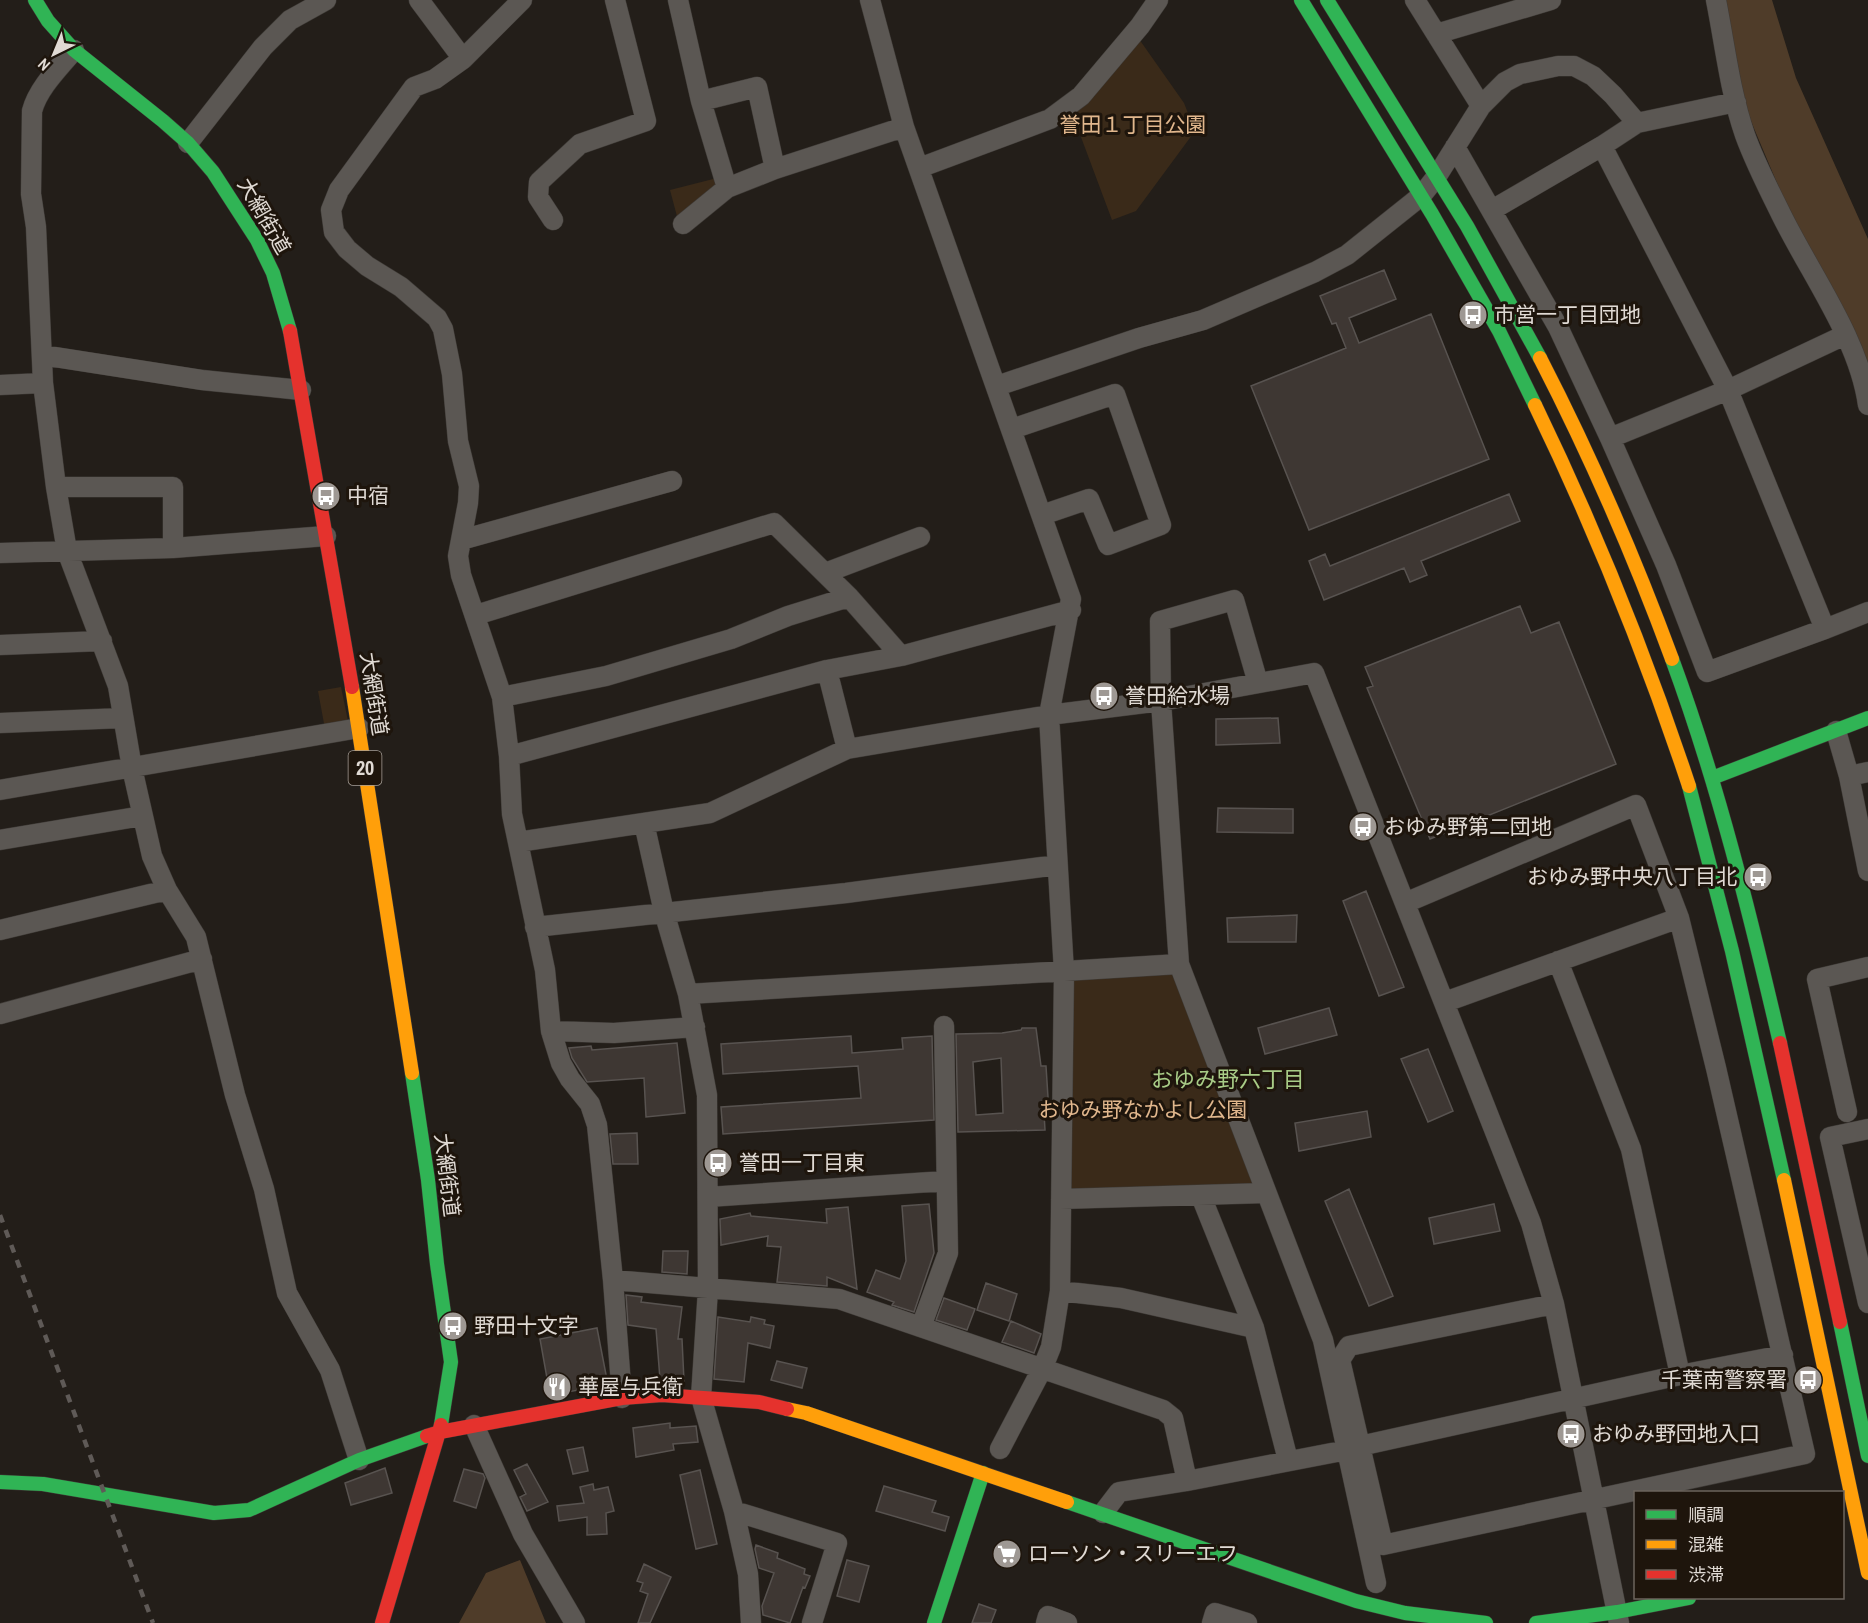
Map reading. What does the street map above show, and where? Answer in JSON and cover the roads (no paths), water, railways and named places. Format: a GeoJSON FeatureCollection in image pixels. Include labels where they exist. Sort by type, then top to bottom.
{"type":"FeatureCollection","features":[{"type":"Feature","properties":{"kind":"street","name":"大網街道"},"geometry":{"type":"LineString","coordinates":[[34,0],[48,21],[74,50],[163,121],[188,143],[213,172],[257,240],[273,273],[292,339],[359,728],[428,1180],[451,1362],[440,1432],[382,1623]]}},
{"type":"Feature","properties":{"kind":"street"},"geometry":{"type":"LineString","coordinates":[[188,143],[263,47],[290,20],[326,0]]}},
{"type":"Feature","properties":{"kind":"street"},"geometry":{"type":"LineString","coordinates":[[419,0],[463,59]]}},
{"type":"Feature","properties":{"kind":"street"},"geometry":{"type":"LineString","coordinates":[[522,0],[463,59],[435,79],[414,87],[339,190],[331,210],[334,232],[347,249],[367,266],[401,287],[437,318],[443,329],[452,374],[458,441],[469,486],[458,556],[461,575],[502,697],[510,756],[512,814],[545,970],[551,1031],[561,1063],[570,1079],[590,1104],[597,1125],[622,1398]]}},
{"type":"Feature","properties":{"kind":"street"},"geometry":{"type":"LineString","coordinates":[[553,220],[538,197],[539,182],[580,144],[646,121],[615,0]]}},
{"type":"Feature","properties":{"kind":"street"},"geometry":{"type":"LineString","coordinates":[[678,0],[701,101],[727,188]]}},
{"type":"Feature","properties":{"kind":"street"},"geometry":{"type":"LineString","coordinates":[[870,0],[904,127],[1071,599],[1071,610],[1049,715],[1064,972],[1060,1291],[1051,1347],[1000,1449]]}},
{"type":"Feature","properties":{"kind":"street"},"geometry":{"type":"LineString","coordinates":[[919,168],[1050,119],[1067,108],[1082,96],[1140,26],[1158,0]]}},
{"type":"Feature","properties":{"kind":"street"},"geometry":{"type":"LineString","coordinates":[[1301,0],[1421,196],[1499,332],[1567,471],[1614,579],[1689,785],[1732,951],[1777,1149],[1864,1565]]}},
{"type":"Feature","properties":{"kind":"street"},"geometry":{"type":"LineString","coordinates":[[1327,0],[1437,176],[1496,276],[1539,356],[1588,459],[1657,620],[1712,778],[1734,851],[1762,963],[1868,1456]]}},
{"type":"Feature","properties":{"kind":"street"},"geometry":{"type":"LineString","coordinates":[[1415,0],[1480,106]]}},
{"type":"Feature","properties":{"kind":"street"},"geometry":{"type":"LineString","coordinates":[[1436,34],[1510,5],[1551,0]]}},
{"type":"Feature","properties":{"kind":"street"},"geometry":{"type":"LineString","coordinates":[[1716,0],[1745,136],[1779,210],[1845,335],[1865,382],[1868,405]]}},
{"type":"Feature","properties":{"kind":"street"},"geometry":{"type":"LineString","coordinates":[[74,50],[43,89],[32,111],[31,194],[36,227],[44,383],[56,487],[67,551],[118,686],[132,768],[152,856],[167,890],[196,937],[235,1095],[264,1189],[287,1293],[330,1370],[359,1460]]}},
{"type":"Feature","properties":{"kind":"street"},"geometry":{"type":"LineString","coordinates":[[997,386],[1140,338],[1203,320],[1315,272],[1347,255],[1421,196],[1437,176],[1480,106],[1505,82],[1520,74],[1558,66],[1574,66],[1600,82],[1637,123]]}},
{"type":"Feature","properties":{"kind":"street"},"geometry":{"type":"LineString","coordinates":[[701,101],[757,87],[775,169]]}},
{"type":"Feature","properties":{"kind":"street"},"geometry":{"type":"LineString","coordinates":[[1492,210],[1637,123],[1736,102]]}},
{"type":"Feature","properties":{"kind":"street"},"geometry":{"type":"LineString","coordinates":[[683,224],[727,188],[775,169],[904,127]]}},
{"type":"Feature","properties":{"kind":"street"},"geometry":{"type":"LineString","coordinates":[[1602,146],[1728,390],[1825,628]]}},
{"type":"Feature","properties":{"kind":"street"},"geometry":{"type":"LineString","coordinates":[[1455,147],[1558,327],[1666,565],[1707,672],[1868,612]]}},
{"type":"Feature","properties":{"kind":"street"},"geometry":{"type":"LineString","coordinates":[[1610,438],[1728,390],[1845,335]]}},
{"type":"Feature","properties":{"kind":"street"},"geometry":{"type":"LineString","coordinates":[[42,355],[202,380],[301,390]]}},
{"type":"Feature","properties":{"kind":"street"},"geometry":{"type":"LineString","coordinates":[[0,385],[44,383]]}},
{"type":"Feature","properties":{"kind":"street"},"geometry":{"type":"LineString","coordinates":[[1012,429],[1115,394],[1161,525],[1108,545],[1089,499],[1042,515]]}},
{"type":"Feature","properties":{"kind":"street"},"geometry":{"type":"LineString","coordinates":[[461,540],[672,481]]}},
{"type":"Feature","properties":{"kind":"street"},"geometry":{"type":"LineString","coordinates":[[56,487],[173,487],[174,548]]}},
{"type":"Feature","properties":{"kind":"street"},"geometry":{"type":"LineString","coordinates":[[476,615],[774,523],[849,597],[901,656]]}},
{"type":"Feature","properties":{"kind":"street"},"geometry":{"type":"LineString","coordinates":[[0,553],[174,548],[326,536]]}},
{"type":"Feature","properties":{"kind":"street"},"geometry":{"type":"LineString","coordinates":[[825,573],[920,537]]}},
{"type":"Feature","properties":{"kind":"street"},"geometry":{"type":"LineString","coordinates":[[502,697],[606,675],[731,639],[788,616],[849,597]]}},
{"type":"Feature","properties":{"kind":"street"},"geometry":{"type":"LineString","coordinates":[[1258,683],[1234,600],[1160,621],[1161,701],[1179,964],[1323,1340],[1383,1545],[1805,1454],[1679,918],[1636,805],[1405,903]]}},
{"type":"Feature","properties":{"kind":"street"},"geometry":{"type":"LineString","coordinates":[[510,756],[827,670],[901,656],[1071,610]]}},
{"type":"Feature","properties":{"kind":"street"},"geometry":{"type":"LineString","coordinates":[[0,645],[102,641]]}},
{"type":"Feature","properties":{"kind":"street"},"geometry":{"type":"LineString","coordinates":[[827,670],[847,749]]}},
{"type":"Feature","properties":{"kind":"street"},"geometry":{"type":"LineString","coordinates":[[518,842],[710,813],[847,749],[1049,715],[1161,701],[1314,673],[1531,1223],[1554,1304],[1618,1618]]}},
{"type":"Feature","properties":{"kind":"street"},"geometry":{"type":"LineString","coordinates":[[0,723],[123,718]]}},
{"type":"Feature","properties":{"kind":"street"},"geometry":{"type":"LineString","coordinates":[[1712,778],[1868,718]]}},
{"type":"Feature","properties":{"kind":"street"},"geometry":{"type":"LineString","coordinates":[[0,790],[359,728]]}},
{"type":"Feature","properties":{"kind":"street"},"geometry":{"type":"LineString","coordinates":[[1836,731],[1858,774],[1867,863]]}},
{"type":"Feature","properties":{"kind":"street"},"geometry":{"type":"LineString","coordinates":[[0,840],[142,816]]}},
{"type":"Feature","properties":{"kind":"street"},"geometry":{"type":"LineString","coordinates":[[644,824],[664,912],[688,994],[707,1095],[708,1289],[701,1397],[734,1511],[747,1574],[751,1623]]}},
{"type":"Feature","properties":{"kind":"street"},"geometry":{"type":"LineString","coordinates":[[535,927],[846,893],[1056,865]]}},
{"type":"Feature","properties":{"kind":"street"},"geometry":{"type":"LineString","coordinates":[[0,930],[167,890]]}},
{"type":"Feature","properties":{"kind":"street"},"geometry":{"type":"LineString","coordinates":[[1445,1002],[1679,918]]}},
{"type":"Feature","properties":{"kind":"street"},"geometry":{"type":"LineString","coordinates":[[0,1014],[202,959]]}},
{"type":"Feature","properties":{"kind":"street"},"geometry":{"type":"LineString","coordinates":[[1558,961],[1631,1149],[1680,1375]]}},
{"type":"Feature","properties":{"kind":"street"},"geometry":{"type":"LineString","coordinates":[[688,994],[1179,964]]}},
{"type":"Feature","properties":{"kind":"street"},"geometry":{"type":"LineString","coordinates":[[1847,1112],[1817,979],[1868,967]]}},
{"type":"Feature","properties":{"kind":"street"},"geometry":{"type":"LineString","coordinates":[[921,1327],[948,1253],[944,1026]]}},
{"type":"Feature","properties":{"kind":"street"},"geometry":{"type":"LineString","coordinates":[[551,1031],[614,1033],[695,1027]]}},
{"type":"Feature","properties":{"kind":"street"},"geometry":{"type":"LineString","coordinates":[[1868,1129],[1830,1137],[1860,1233],[1868,1303]]}},
{"type":"Feature","properties":{"kind":"street"},"geometry":{"type":"LineString","coordinates":[[708,1197],[945,1181]]}},
{"type":"Feature","properties":{"kind":"street"},"geometry":{"type":"LineString","coordinates":[[1061,1199],[1266,1193]]}},
{"type":"Feature","properties":{"kind":"street"},"geometry":{"type":"LineString","coordinates":[[1201,1196],[1254,1328],[1288,1460]]}},
{"type":"Feature","properties":{"kind":"street"},"geometry":{"type":"LineString","coordinates":[[613,1280],[839,1299],[1042,1367],[1163,1410],[1173,1418],[1187,1481]]}},
{"type":"Feature","properties":{"kind":"street"},"geometry":{"type":"LineString","coordinates":[[1060,1291],[1121,1298],[1254,1328]]}},
{"type":"Feature","properties":{"kind":"street"},"geometry":{"type":"LineString","coordinates":[[1376,1583],[1341,1360],[1348,1346],[1554,1304]]}},
{"type":"Feature","properties":{"kind":"street"},"geometry":{"type":"LineString","coordinates":[[1102,1513],[1119,1492],[1354,1448],[1680,1375],[1783,1355]]}},
{"type":"Feature","properties":{"kind":"street"},"geometry":{"type":"LineString","coordinates":[[0,1482],[43,1484],[214,1513],[231,1513],[249,1510],[359,1460],[440,1432],[622,1398],[662,1395],[759,1402],[806,1413],[1406,1618],[1486,1623]]}},
{"type":"Feature","properties":{"kind":"street"},"geometry":{"type":"LineString","coordinates":[[474,1425],[524,1534],[575,1623]]}},
{"type":"Feature","properties":{"kind":"street"},"geometry":{"type":"LineString","coordinates":[[934,1623],[983,1473]]}},
{"type":"Feature","properties":{"kind":"street"},"geometry":{"type":"LineString","coordinates":[[734,1511],[837,1543],[812,1623]]}},
{"type":"Feature","properties":{"kind":"street"},"geometry":{"type":"LineString","coordinates":[[1536,1623],[1618,1618],[1685,1599]]}},
{"type":"Feature","properties":{"kind":"street"},"geometry":{"type":"LineString","coordinates":[[1212,1623],[1215,1612],[1248,1623]]}},
{"type":"Feature","properties":{"kind":"street"},"geometry":{"type":"LineString","coordinates":[[1046,1623],[1048,1616],[1067,1623]]}},
{"type":"Feature","properties":{"kind":"railway"},"geometry":{"type":"LineString","coordinates":[[0,1215],[153,1623]]}},
{"type":"Feature","properties":{"kind":"place","name":"市営一丁目団地"},"geometry":{"type":"Point","coordinates":[1473,315]}},
{"type":"Feature","properties":{"kind":"place","name":"中宿"},"geometry":{"type":"Point","coordinates":[326,496]}},
{"type":"Feature","properties":{"kind":"place","name":"誉田給水場"},"geometry":{"type":"Point","coordinates":[1104,696]}},
{"type":"Feature","properties":{"kind":"place","name":"おゆみ野第二団地"},"geometry":{"type":"Point","coordinates":[1363,827]}},
{"type":"Feature","properties":{"kind":"place","name":"おゆみ野中央八丁目北"},"geometry":{"type":"Point","coordinates":[1758,877]}},
{"type":"Feature","properties":{"kind":"place","name":"誉田一丁目東"},"geometry":{"type":"Point","coordinates":[718,1163]}},
{"type":"Feature","properties":{"kind":"place","name":"野田十文字"},"geometry":{"type":"Point","coordinates":[453,1326]}},
{"type":"Feature","properties":{"kind":"place","name":"千葉南警察署"},"geometry":{"type":"Point","coordinates":[1808,1380]}},
{"type":"Feature","properties":{"kind":"place","name":"華屋与兵衛"},"geometry":{"type":"Point","coordinates":[557,1387]}},
{"type":"Feature","properties":{"kind":"place","name":"おゆみ野団地入口"},"geometry":{"type":"Point","coordinates":[1571,1434]}},
{"type":"Feature","properties":{"kind":"place","name":"ローソン・スリーエフ"},"geometry":{"type":"Point","coordinates":[1007,1554]}},
{"type":"Feature","properties":{"kind":"district","name":"おゆみ野六丁目"},"geometry":{"type":"Point","coordinates":[1228,1079]}},
{"type":"Feature","properties":{"kind":"park label","name":"誉田１丁目公園"},"geometry":{"type":"Point","coordinates":[1133,125]}},
{"type":"Feature","properties":{"kind":"park label","name":"おゆみ野なかよし公園"},"geometry":{"type":"Point","coordinates":[1143,1110]}}]}
